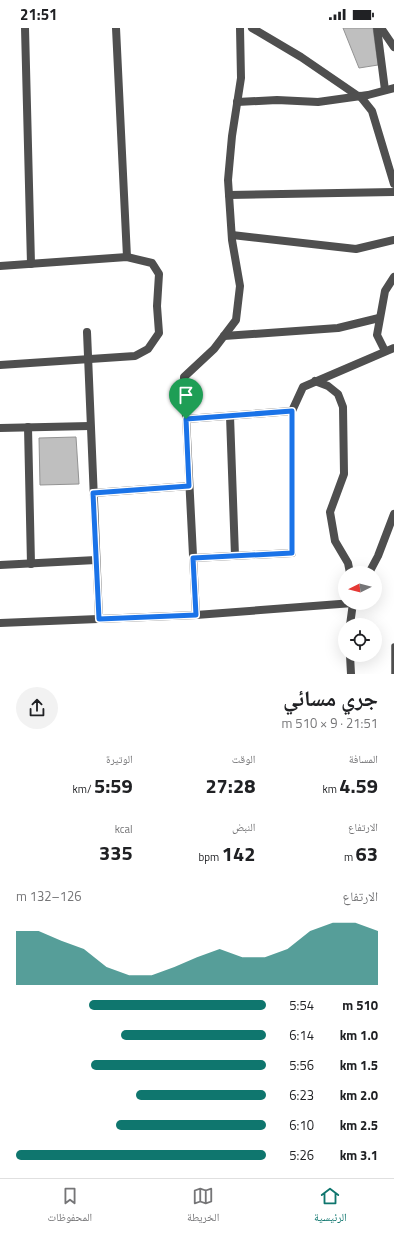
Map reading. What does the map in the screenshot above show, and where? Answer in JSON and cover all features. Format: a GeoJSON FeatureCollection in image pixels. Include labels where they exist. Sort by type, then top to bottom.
{"type":"FeatureCollection","features":[{"type":"Feature","properties":{"kind":"street"},"geometry":{"type":"LineString","coordinates":[[25,28],[31,264]]}},
{"type":"Feature","properties":{"kind":"street"},"geometry":{"type":"LineString","coordinates":[[116,28],[127,257]]}},
{"type":"Feature","properties":{"kind":"street"},"geometry":{"type":"LineString","coordinates":[[196,615],[184,377],[214,349],[236,320],[240,286],[232,235],[228,180],[231,143],[241,78],[240,28]]}},
{"type":"Feature","properties":{"kind":"street"},"geometry":{"type":"LineString","coordinates":[[252,28],[301,57],[359,96],[372,111],[394,184]]}},
{"type":"Feature","properties":{"kind":"street"},"geometry":{"type":"LineString","coordinates":[[377,28],[385,90]]}},
{"type":"Feature","properties":{"kind":"street"},"geometry":{"type":"LineString","coordinates":[[381,28],[394,47]]}},
{"type":"Feature","properties":{"kind":"street"},"geometry":{"type":"LineString","coordinates":[[237,102],[277,100],[318,102],[359,96],[394,88]]}},
{"type":"Feature","properties":{"kind":"street"},"geometry":{"type":"LineString","coordinates":[[229,195],[394,192]]}},
{"type":"Feature","properties":{"kind":"street"},"geometry":{"type":"LineString","coordinates":[[232,235],[356,249],[394,240]]}},
{"type":"Feature","properties":{"kind":"street"},"geometry":{"type":"LineString","coordinates":[[0,266],[127,257],[152,263],[159,274],[157,306],[159,333],[148,349],[135,356],[0,365]]}},
{"type":"Feature","properties":{"kind":"street"},"geometry":{"type":"LineString","coordinates":[[385,350],[377,335],[379,318],[385,291],[394,277]]}},
{"type":"Feature","properties":{"kind":"street"},"geometry":{"type":"LineString","coordinates":[[224,336],[338,328],[379,318]]}},
{"type":"Feature","properties":{"kind":"street"},"geometry":{"type":"LineString","coordinates":[[87,332],[99,619]]}},
{"type":"Feature","properties":{"kind":"street"},"geometry":{"type":"LineString","coordinates":[[193,558],[292,553],[292,411],[303,387],[385,350],[394,348]]}},
{"type":"Feature","properties":{"kind":"street"},"geometry":{"type":"LineString","coordinates":[[315,381],[328,386],[338,394],[343,407],[344,474],[330,512],[335,541],[348,562],[349,566]]}},
{"type":"Feature","properties":{"kind":"street"},"geometry":{"type":"LineString","coordinates":[[186,419],[292,411]]}},
{"type":"Feature","properties":{"kind":"street"},"geometry":{"type":"LineString","coordinates":[[230,416],[235,556]]}},
{"type":"Feature","properties":{"kind":"street"},"geometry":{"type":"LineString","coordinates":[[0,428],[90,426]]}},
{"type":"Feature","properties":{"kind":"street"},"geometry":{"type":"LineString","coordinates":[[28,427],[31,564]]}},
{"type":"Feature","properties":{"kind":"street"},"geometry":{"type":"LineString","coordinates":[[93,493],[189,486]]}},
{"type":"Feature","properties":{"kind":"street"},"geometry":{"type":"LineString","coordinates":[[373,566],[392,526],[394,514]]}},
{"type":"Feature","properties":{"kind":"street"},"geometry":{"type":"LineString","coordinates":[[0,565],[96,560]]}},
{"type":"Feature","properties":{"kind":"street"},"geometry":{"type":"LineString","coordinates":[[0,623],[196,615],[338,604]]}},
{"type":"Feature","properties":{"kind":"street"},"geometry":{"type":"LineString","coordinates":[[350,662],[350,674]]}},
{"type":"Feature","properties":{"kind":"lane"},"geometry":{"type":"LineString","coordinates":[[394,646],[394,674]]}},
{"type":"Feature","properties":{"kind":"building"},"geometry":{"type":"Polygon","coordinates":[[[343,28],[373,28],[378,65],[359,68],[343,28]]]}},
{"type":"Feature","properties":{"kind":"building"},"geometry":{"type":"Polygon","coordinates":[[[76,437],[79,484],[40,485],[39,438],[76,437]]]}},
{"type":"Feature","properties":{"kind":"route"},"geometry":{"type":"LineString","coordinates":[[292,411],[292,553],[193,558],[196,615],[99,619],[93,493],[189,486],[186,419],[292,411]]}}]}
